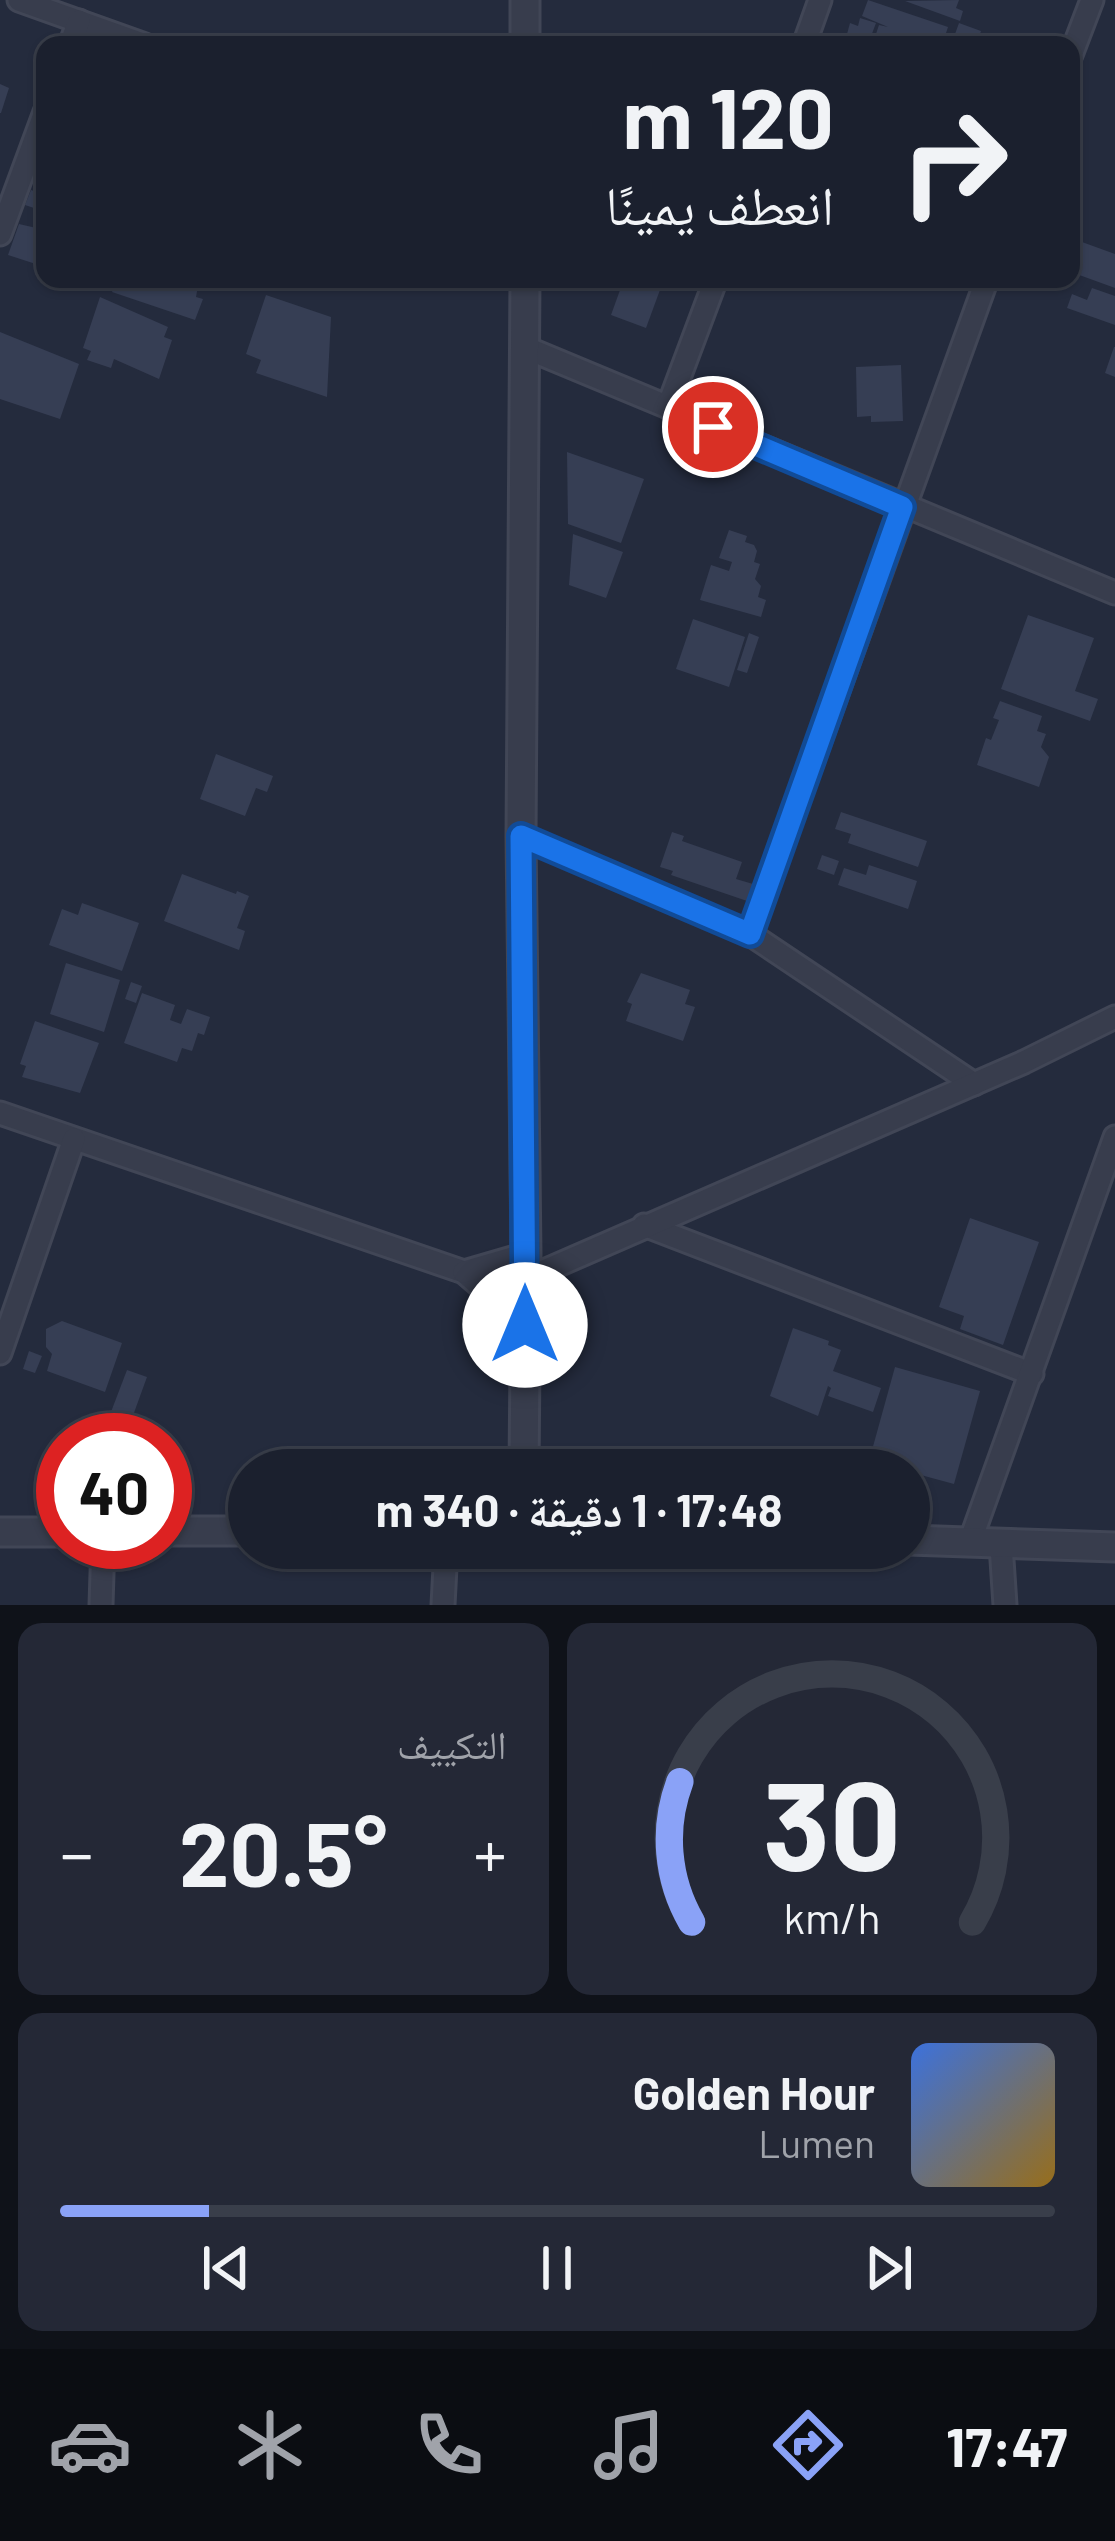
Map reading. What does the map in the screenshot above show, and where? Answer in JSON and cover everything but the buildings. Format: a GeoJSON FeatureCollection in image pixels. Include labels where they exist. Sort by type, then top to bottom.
{"type":"FeatureCollection","features":[{"type":"Feature","properties":{"kind":"street"},"geometry":{"type":"LineString","coordinates":[[19,0],[120,36]]}},
{"type":"Feature","properties":{"kind":"street"},"geometry":{"type":"LineString","coordinates":[[525,0],[525,36]]}},
{"type":"Feature","properties":{"kind":"street"},"geometry":{"type":"LineString","coordinates":[[807,36],[820,0]]}},
{"type":"Feature","properties":{"kind":"street"},"geometry":{"type":"LineString","coordinates":[[1078,36],[1092,0]]}},
{"type":"Feature","properties":{"kind":"street"},"geometry":{"type":"LineString","coordinates":[[73,36],[79,21]]}},
{"type":"Feature","properties":{"kind":"street"},"geometry":{"type":"LineString","coordinates":[[0,234],[36,136]]}},
{"type":"Feature","properties":{"kind":"street"},"geometry":{"type":"LineString","coordinates":[[524,1449],[525,288]]}},
{"type":"Feature","properties":{"kind":"street"},"geometry":{"type":"LineString","coordinates":[[668,407],[713,288]]}},
{"type":"Feature","properties":{"kind":"street"},"geometry":{"type":"LineString","coordinates":[[750,934],[984,288]]}},
{"type":"Feature","properties":{"kind":"street"},"geometry":{"type":"LineString","coordinates":[[524,347],[1115,593]]}},
{"type":"Feature","properties":{"kind":"street"},"geometry":{"type":"LineString","coordinates":[[521,836],[750,934],[974,1084]]}},
{"type":"Feature","properties":{"kind":"street"},"geometry":{"type":"LineString","coordinates":[[464,1272],[526,1267],[644,1225],[974,1084],[1115,1017]]}},
{"type":"Feature","properties":{"kind":"street"},"geometry":{"type":"LineString","coordinates":[[0,1113],[464,1272],[525,1325]]}},
{"type":"Feature","properties":{"kind":"street"},"geometry":{"type":"LineString","coordinates":[[970,1542],[1115,1137]]}},
{"type":"Feature","properties":{"kind":"street"},"geometry":{"type":"LineString","coordinates":[[0,1353],[74,1139]]}},
{"type":"Feature","properties":{"kind":"street"},"geometry":{"type":"LineString","coordinates":[[644,1225],[1032,1375]]}},
{"type":"Feature","properties":{"kind":"street"},"geometry":{"type":"LineString","coordinates":[[192,1532],[228,1531]]}},
{"type":"Feature","properties":{"kind":"street"},"geometry":{"type":"LineString","coordinates":[[0,1532],[36,1532]]}},
{"type":"Feature","properties":{"kind":"street"},"geometry":{"type":"LineString","coordinates":[[930,1541],[1115,1547]]}},
{"type":"Feature","properties":{"kind":"street"},"geometry":{"type":"LineString","coordinates":[[1001,1545],[1005,1605]]}},
{"type":"Feature","properties":{"kind":"street"},"geometry":{"type":"LineString","coordinates":[[100,1605],[102,1569]]}},
{"type":"Feature","properties":{"kind":"street"},"geometry":{"type":"LineString","coordinates":[[443,1605],[445,1569]]}},
{"type":"Feature","properties":{"kind":"route"},"geometry":{"type":"LineString","coordinates":[[525,1325],[521,836],[750,934],[902,507],[713,427]]}}]}
